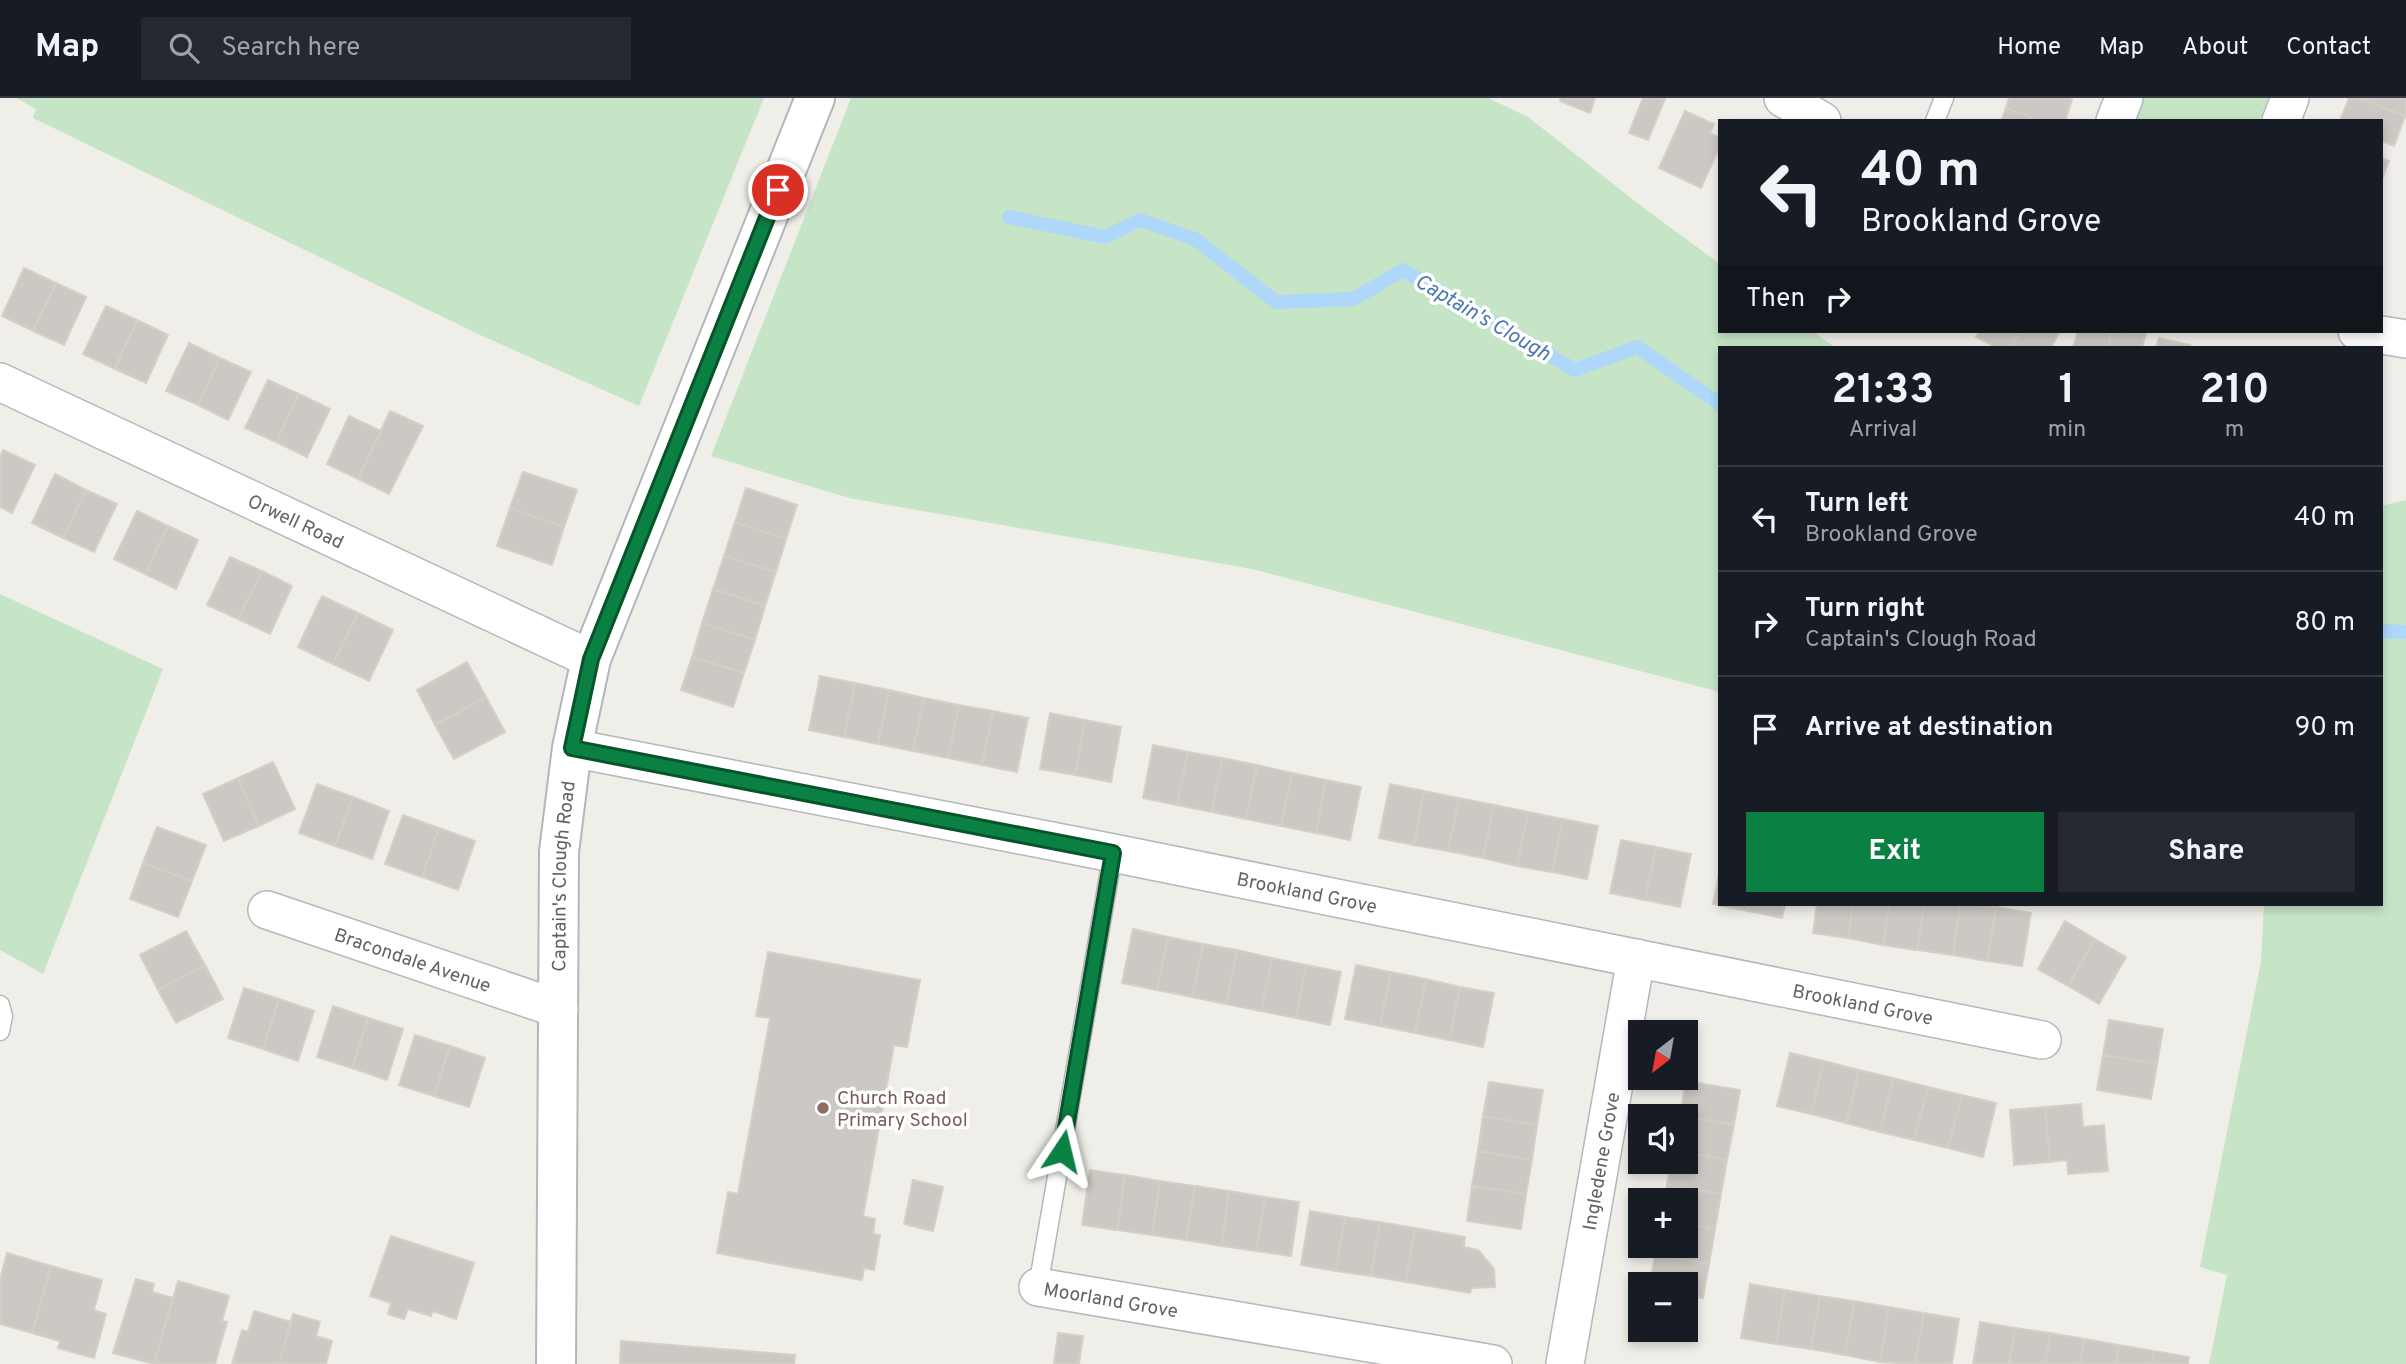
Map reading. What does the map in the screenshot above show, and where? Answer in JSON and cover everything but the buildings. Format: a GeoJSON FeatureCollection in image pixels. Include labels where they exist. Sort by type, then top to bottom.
{"type":"FeatureCollection","features":[{"type":"Feature","properties":{"kind":"street","name":"Captain's Clough Road"},"geometry":{"type":"LineString","coordinates":[[556,1364],[559,852],[572,748],[591,659],[815,98]]}},
{"type":"Feature","properties":{"kind":"street"},"geometry":{"type":"LineString","coordinates":[[1783,98],[1819,119]]}},
{"type":"Feature","properties":{"kind":"street"},"geometry":{"type":"LineString","coordinates":[[2116,119],[2124,98]]}},
{"type":"Feature","properties":{"kind":"street"},"geometry":{"type":"LineString","coordinates":[[2282,119],[2290,98]]}},
{"type":"Feature","properties":{"kind":"street"},"geometry":{"type":"LineString","coordinates":[[2369,333],[2406,339]]}},
{"type":"Feature","properties":{"kind":"street","name":"Orwell Road"},"geometry":{"type":"LineString","coordinates":[[0,382],[591,659]]}},
{"type":"Feature","properties":{"kind":"street","name":"Brookland Grove"},"geometry":{"type":"LineString","coordinates":[[572,748],[1113,853],[2042,1040]]}},
{"type":"Feature","properties":{"kind":"street","name":"Bracondale Avenue"},"geometry":{"type":"LineString","coordinates":[[267,910],[559,1009]]}},
{"type":"Feature","properties":{"kind":"street","name":"Ingledene Grove"},"geometry":{"type":"LineString","coordinates":[[1565,1364],[1636,958]]}},
{"type":"Feature","properties":{"kind":"street","name":"Moorland Grove"},"geometry":{"type":"LineString","coordinates":[[1038,1287],[1493,1364]]}},
{"type":"Feature","properties":{"kind":"lane"},"geometry":{"type":"LineString","coordinates":[[1937,119],[1944,98]]}},
{"type":"Feature","properties":{"kind":"lane","name":"Moorland Grove"},"geometry":{"type":"LineString","coordinates":[[1038,1287],[1113,853]]}},
{"type":"Feature","properties":{"kind":"lane"},"geometry":{"type":"LineString","coordinates":[[0,1006],[3,1016],[0,1031]]}},
{"type":"Feature","properties":{"kind":"green space"},"geometry":{"type":"Polygon","coordinates":[[[16,98],[764,98],[639,406],[478,334],[33,118],[36,109],[16,98]]]}},
{"type":"Feature","properties":{"kind":"green space"},"geometry":{"type":"Polygon","coordinates":[[[851,98],[1488,98],[1528,117],[1718,263],[1718,333],[1815,333],[1833,346],[1718,346],[1718,691],[1252,569],[849,498],[711,456],[851,98]]]}},
{"type":"Feature","properties":{"kind":"green space"},"geometry":{"type":"Polygon","coordinates":[[[2143,98],[2269,98],[2260,119],[2135,119],[2143,98]]]}},
{"type":"Feature","properties":{"kind":"green space"},"geometry":{"type":"Polygon","coordinates":[[[2406,500],[2406,1364],[2209,1364],[2227,1275],[2200,1267],[2261,962],[2264,906],[2383,906],[2383,506],[2406,500]]]}},
{"type":"Feature","properties":{"kind":"green space"},"geometry":{"type":"Polygon","coordinates":[[[0,594],[163,669],[43,974],[0,950],[0,594]]]}},
{"type":"Feature","properties":{"kind":"waterway","name":"Captain's Clough"},"geometry":{"type":"LineString","coordinates":[[1009,217],[1105,237],[1140,220],[1195,239],[1276,302],[1354,299],[1403,270],[1575,370],[1637,347],[1718,403]]}},
{"type":"Feature","properties":{"kind":"waterway","name":"Captain's Clough"},"geometry":{"type":"LineString","coordinates":[[2383,631],[2406,632]]}},
{"type":"Feature","properties":{"kind":"place","name":"Church Road Primary School"},"geometry":{"type":"Point","coordinates":[823,1108]}},
{"type":"Feature","properties":{"kind":"route"},"geometry":{"type":"LineString","coordinates":[[778,190],[591,659],[572,748],[1113,853],[1062,1151]]}}]}
